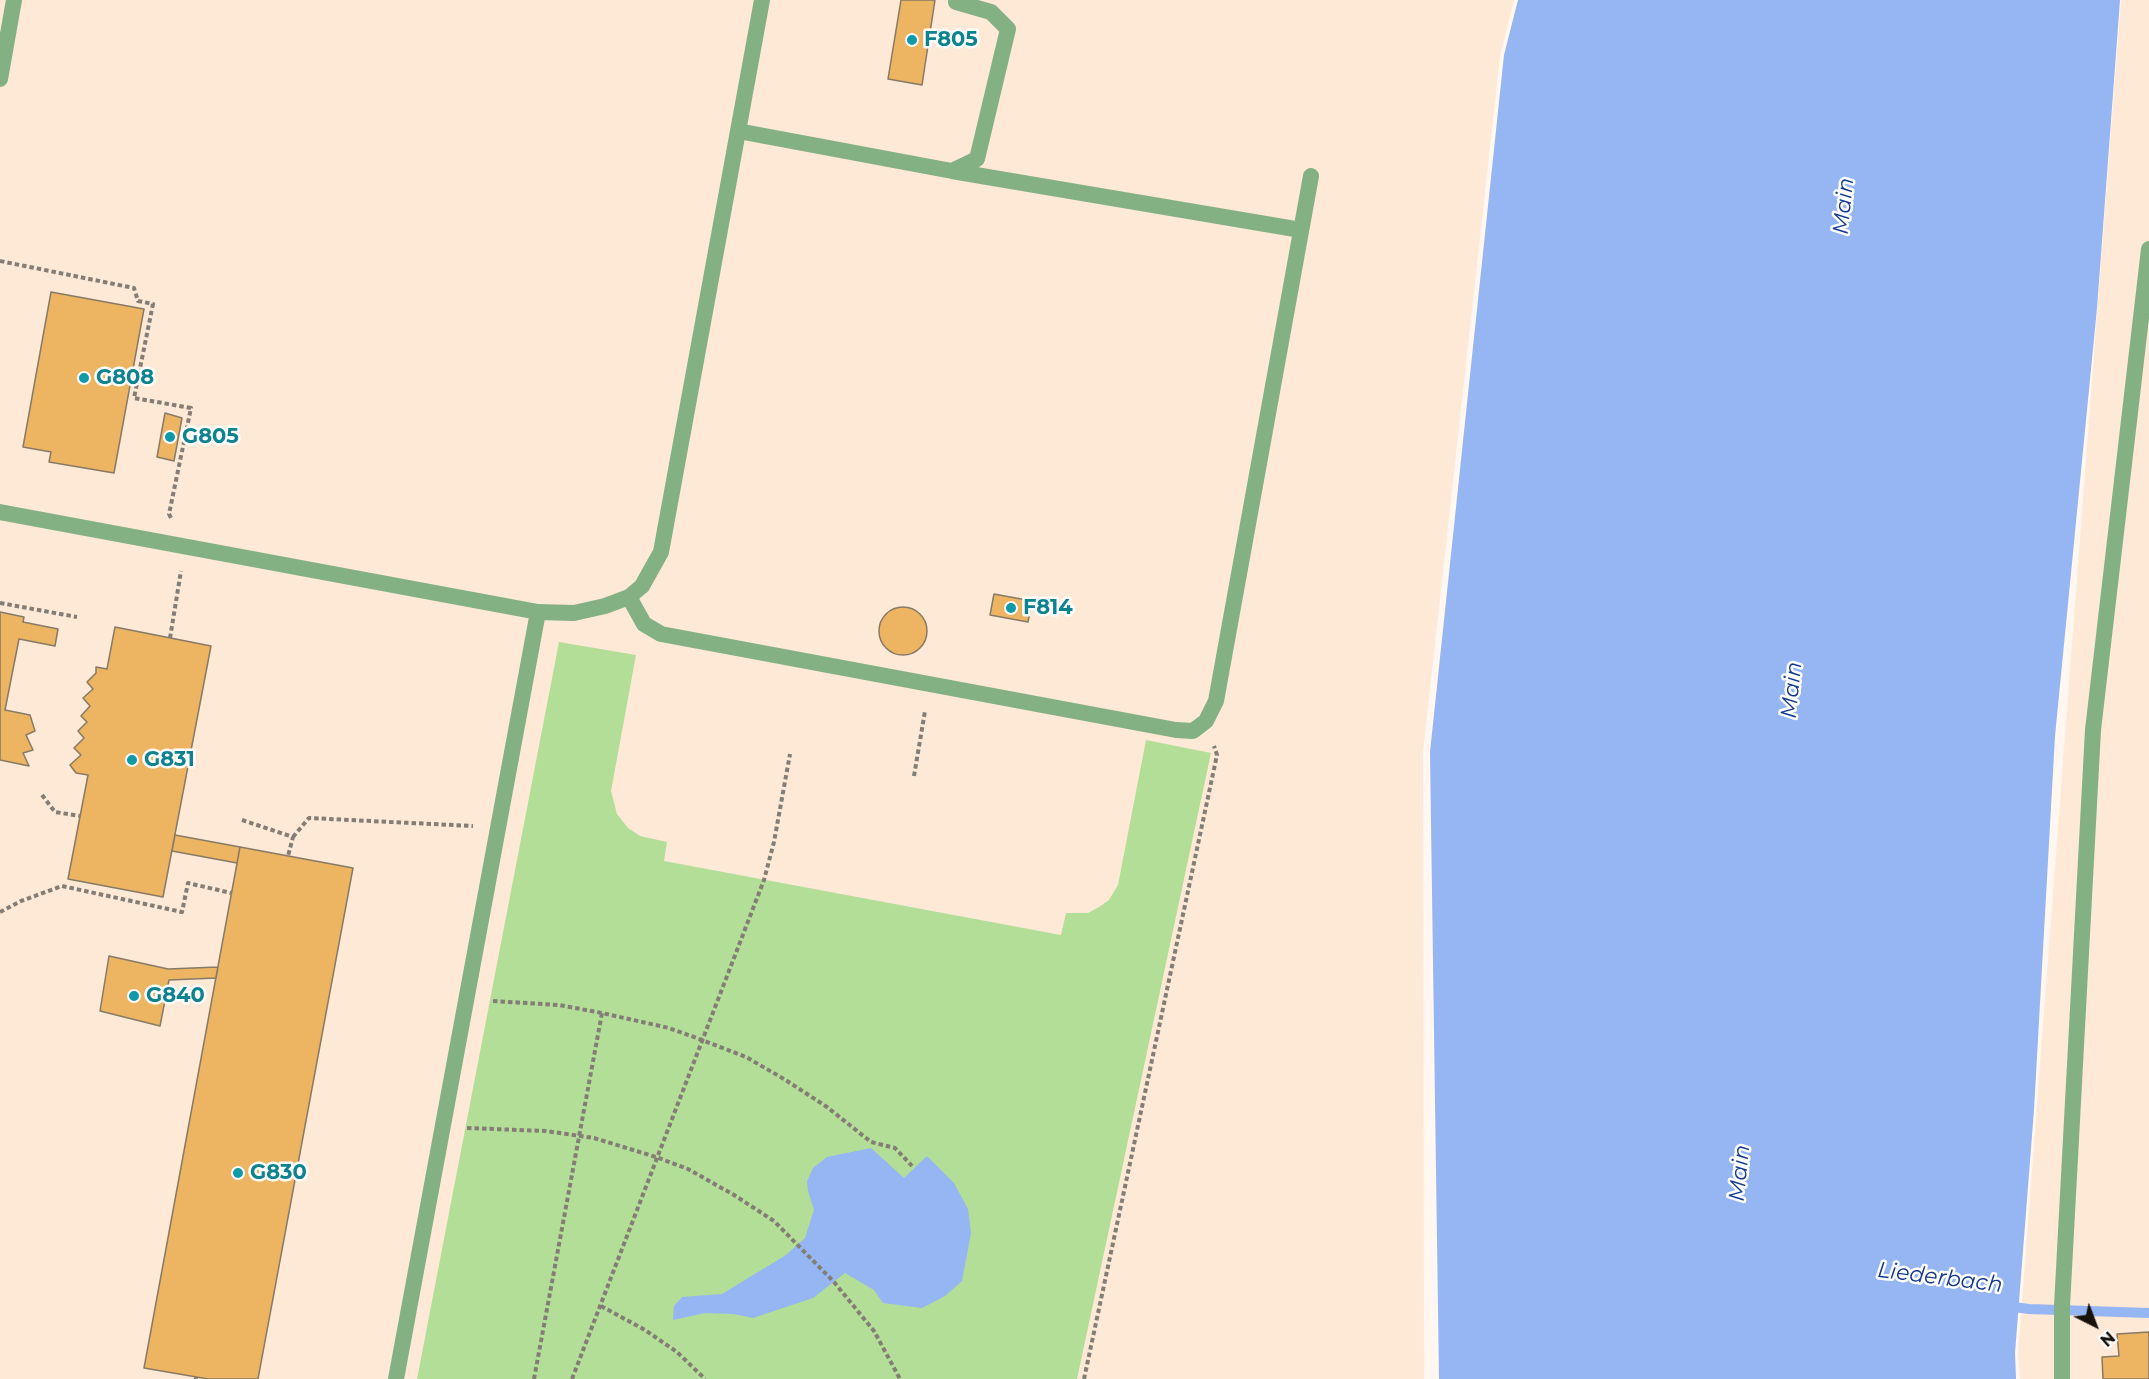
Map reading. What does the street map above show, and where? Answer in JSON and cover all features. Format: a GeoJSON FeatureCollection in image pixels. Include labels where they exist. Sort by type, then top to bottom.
{"type":"FeatureCollection","features":[{"type":"Feature","properties":{"kind":"lane"},"geometry":{"type":"LineString","coordinates":[[0,79],[14,0]]}},
{"type":"Feature","properties":{"kind":"lane"},"geometry":{"type":"LineString","coordinates":[[0,513],[538,612],[574,613],[605,606],[629,597],[642,586],[661,552],[762,0]]}},
{"type":"Feature","properties":{"kind":"lane"},"geometry":{"type":"LineString","coordinates":[[952,171],[977,159],[1008,29],[991,12],[956,2]]}},
{"type":"Feature","properties":{"kind":"lane"},"geometry":{"type":"LineString","coordinates":[[738,131],[952,171],[1301,230]]}},
{"type":"Feature","properties":{"kind":"lane"},"geometry":{"type":"LineString","coordinates":[[629,597],[644,624],[662,634],[1176,730],[1192,731],[1206,721],[1216,701],[1311,176]]}},
{"type":"Feature","properties":{"kind":"lane"},"geometry":{"type":"LineString","coordinates":[[2062,1379],[2062,1306],[2094,730],[2149,249]]}},
{"type":"Feature","properties":{"kind":"lane"},"geometry":{"type":"LineString","coordinates":[[396,1379],[538,612]]}},
{"type":"Feature","properties":{"kind":"path"},"geometry":{"type":"LineString","coordinates":[[0,261],[134,288],[138,301],[153,304],[134,398],[191,408],[169,514],[184,548],[170,638]]}},
{"type":"Feature","properties":{"kind":"path"},"geometry":{"type":"LineString","coordinates":[[0,603],[77,616]]}},
{"type":"Feature","properties":{"kind":"path"},"geometry":{"type":"LineString","coordinates":[[914,776],[930,683]]}},
{"type":"Feature","properties":{"kind":"path"},"geometry":{"type":"LineString","coordinates":[[1084,1379],[1217,755],[1206,721]]}},
{"type":"Feature","properties":{"kind":"path"},"geometry":{"type":"LineString","coordinates":[[572,1379],[764,880],[774,842],[790,754]]}},
{"type":"Feature","properties":{"kind":"path"},"geometry":{"type":"LineString","coordinates":[[42,795],[55,812],[80,816]]}},
{"type":"Feature","properties":{"kind":"path"},"geometry":{"type":"LineString","coordinates":[[288,856],[293,837],[309,818],[497,827]]}},
{"type":"Feature","properties":{"kind":"path"},"geometry":{"type":"LineString","coordinates":[[243,820],[293,837]]}},
{"type":"Feature","properties":{"kind":"path"},"geometry":{"type":"LineString","coordinates":[[0,912],[21,901],[62,886],[182,912],[188,883],[231,893]]}},
{"type":"Feature","properties":{"kind":"path"},"geometry":{"type":"LineString","coordinates":[[465,999],[559,1005],[669,1028],[702,1040],[746,1058],[784,1079],[827,1107],[871,1142],[895,1148],[912,1166]]}},
{"type":"Feature","properties":{"kind":"path"},"geometry":{"type":"LineString","coordinates":[[534,1379],[602,1013]]}},
{"type":"Feature","properties":{"kind":"path"},"geometry":{"type":"LineString","coordinates":[[443,1128],[504,1128],[579,1135],[629,1147],[656,1157],[688,1170],[734,1195],[774,1221],[834,1282],[874,1331],[900,1379]]}},
{"type":"Feature","properties":{"kind":"path"},"geometry":{"type":"LineString","coordinates":[[601,1306],[653,1336],[695,1367],[705,1379]]}},
{"type":"Feature","properties":{"kind":"shaded area"},"geometry":{"type":"Polygon","coordinates":[[[0,0],[1514,0],[1500,56],[1423,752],[1424,1379],[0,1379],[0,0]]]}},
{"type":"Feature","properties":{"kind":"shaded area"},"geometry":{"type":"Polygon","coordinates":[[[2121,0],[2149,0],[2149,1379],[2020,1379],[2018,1354],[2121,0]]]}},
{"type":"Feature","properties":{"kind":"green space"},"geometry":{"type":"Polygon","coordinates":[[[559,642],[636,655],[611,791],[617,814],[628,828],[640,836],[667,842],[664,861],[1061,935],[1066,913],[1088,913],[1109,900],[1118,885],[1146,740],[1211,753],[1077,1379],[417,1379],[559,642]]]}},
{"type":"Feature","properties":{"kind":"water","name":"Main"},"geometry":{"type":"Polygon","coordinates":[[[1518,0],[2120,0],[2097,308],[2055,736],[2034,1110],[2015,1353],[2016,1379],[1439,1379],[1430,752],[1504,55],[1518,0]]]}},
{"type":"Feature","properties":{"kind":"water"},"geometry":{"type":"Polygon","coordinates":[[[871,1148],[904,1178],[927,1156],[954,1183],[968,1209],[971,1233],[962,1281],[945,1296],[922,1308],[883,1303],[874,1290],[845,1273],[813,1298],[753,1318],[733,1314],[705,1313],[673,1320],[674,1306],[682,1297],[722,1294],[786,1255],[805,1238],[814,1210],[807,1181],[813,1168],[827,1157],[871,1148]]]}},
{"type":"Feature","properties":{"kind":"building","name":"F805"},"geometry":{"type":"Polygon","coordinates":[[[901,0],[935,0],[922,85],[888,79],[901,0]]]}},
{"type":"Feature","properties":{"kind":"building","name":"G808"},"geometry":{"type":"Polygon","coordinates":[[[51,292],[144,309],[114,473],[49,462],[51,452],[23,447],[51,292]]]}},
{"type":"Feature","properties":{"kind":"building","name":"G805"},"geometry":{"type":"Polygon","coordinates":[[[165,413],[182,418],[174,461],[157,457],[165,413]]]}},
{"type":"Feature","properties":{"kind":"building","name":"F814"},"geometry":{"type":"Polygon","coordinates":[[[994,594],[1032,601],[1028,622],[990,615],[994,594]]]}},
{"type":"Feature","properties":{"kind":"building"},"geometry":{"type":"Polygon","coordinates":[[[898,607],[908,607],[923,617],[927,631],[923,645],[917,651],[908,655],[898,655],[883,645],[879,636],[879,626],[889,611],[898,607]]]}},
{"type":"Feature","properties":{"kind":"building"},"geometry":{"type":"Polygon","coordinates":[[[0,612],[24,617],[23,622],[58,629],[55,646],[19,639],[5,710],[30,715],[35,731],[26,735],[33,750],[23,753],[29,766],[0,760],[0,612]]]}},
{"type":"Feature","properties":{"kind":"building","name":"G831"},"geometry":{"type":"Polygon","coordinates":[[[115,627],[211,646],[163,897],[68,879],[88,775],[76,773],[70,765],[81,755],[74,748],[84,738],[78,731],[87,722],[81,716],[90,706],[83,698],[93,689],[87,682],[96,673],[96,667],[107,669],[115,627]]]}},
{"type":"Feature","properties":{"kind":"building"},"geometry":{"type":"Polygon","coordinates":[[[175,835],[240,847],[237,863],[172,851],[175,835]]]}},
{"type":"Feature","properties":{"kind":"building","name":"G830"},"geometry":{"type":"Polygon","coordinates":[[[240,847],[353,868],[258,1379],[208,1379],[144,1368],[240,847]]]}},
{"type":"Feature","properties":{"kind":"building","name":"G840"},"geometry":{"type":"Polygon","coordinates":[[[109,956],[168,969],[218,967],[216,978],[169,980],[160,1026],[100,1011],[109,956]]]}},
{"type":"Feature","properties":{"kind":"building"},"geometry":{"type":"Polygon","coordinates":[[[2149,1332],[2149,1379],[2103,1379],[2102,1357],[2119,1356],[2117,1334],[2149,1332]]]}},
{"type":"Feature","properties":{"kind":"waterway","name":"Liederbach"},"geometry":{"type":"LineString","coordinates":[[2006,1306],[2029,1309],[2149,1313]]}},
{"type":"Feature","properties":{"kind":"place","name":"F805"},"geometry":{"type":"Point","coordinates":[912,40]}},
{"type":"Feature","properties":{"kind":"place","name":"G808"},"geometry":{"type":"Point","coordinates":[84,378]}},
{"type":"Feature","properties":{"kind":"place","name":"G805"},"geometry":{"type":"Point","coordinates":[170,437]}},
{"type":"Feature","properties":{"kind":"place","name":"F814"},"geometry":{"type":"Point","coordinates":[1011,608]}},
{"type":"Feature","properties":{"kind":"place","name":"G831"},"geometry":{"type":"Point","coordinates":[132,760]}},
{"type":"Feature","properties":{"kind":"place","name":"G840"},"geometry":{"type":"Point","coordinates":[134,996]}},
{"type":"Feature","properties":{"kind":"place","name":"G830"},"geometry":{"type":"Point","coordinates":[238,1173]}}]}
